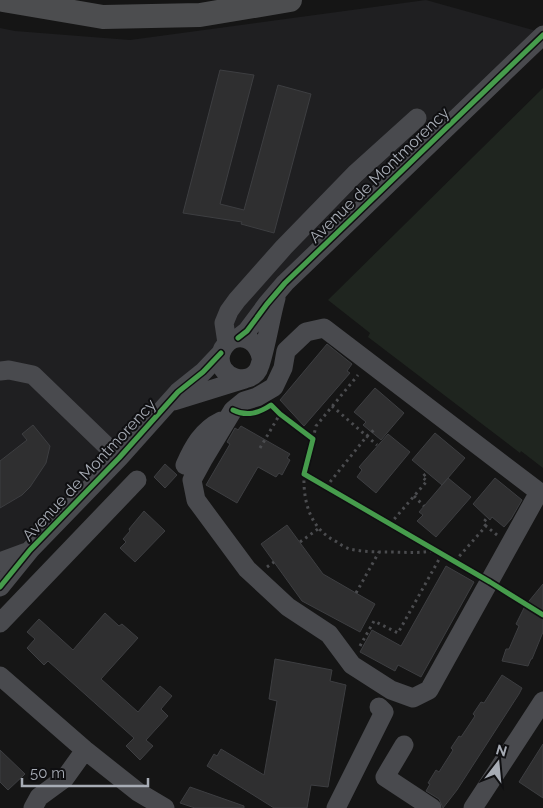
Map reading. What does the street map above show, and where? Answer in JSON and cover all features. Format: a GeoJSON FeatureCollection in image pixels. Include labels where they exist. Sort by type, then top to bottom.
{"type":"FeatureCollection","features":[{"type":"Feature","properties":{"kind":"main road"},"geometry":{"type":"LineString","coordinates":[[3,0],[27,2],[103,18],[200,15],[290,0]]}},
{"type":"Feature","properties":{"kind":"street","name":"Avenue de Montmorency"},"geometry":{"type":"LineString","coordinates":[[0,587],[30,550],[119,458],[178,392],[208,367],[229,345],[248,331],[267,304],[279,302],[286,283],[543,35]]}},
{"type":"Feature","properties":{"kind":"street"},"geometry":{"type":"LineString","coordinates":[[279,302],[258,370],[253,375],[244,379],[228,375],[220,363],[229,345],[224,323],[228,311],[284,247],[354,174],[417,118]]}},
{"type":"Feature","properties":{"kind":"street"},"geometry":{"type":"LineString","coordinates":[[279,302],[280,340],[287,350]]}},
{"type":"Feature","properties":{"kind":"street"},"geometry":{"type":"LineString","coordinates":[[185,465],[202,435],[233,412],[244,401],[257,397],[274,387],[284,368],[287,350],[306,332],[315,319],[321,316],[328,316],[358,338]]}},
{"type":"Feature","properties":{"kind":"street"},"geometry":{"type":"LineString","coordinates":[[233,412],[192,480],[196,500],[247,569],[288,607],[329,634],[350,663],[391,690],[405,696],[413,698],[429,690],[539,492],[324,328],[306,332]]}},
{"type":"Feature","properties":{"kind":"street"},"geometry":{"type":"LineString","coordinates":[[229,345],[250,340],[256,344],[262,357]]}},
{"type":"Feature","properties":{"kind":"street"},"geometry":{"type":"LineString","coordinates":[[0,371],[9,370],[33,375],[119,458]]}},
{"type":"Feature","properties":{"kind":"street","name":"Avenue de Montmorency"},"geometry":{"type":"LineString","coordinates":[[171,402],[244,379]]}},
{"type":"Feature","properties":{"kind":"street"},"geometry":{"type":"LineString","coordinates":[[214,388],[233,412]]}},
{"type":"Feature","properties":{"kind":"street"},"geometry":{"type":"LineString","coordinates":[[0,623],[137,480]]}},
{"type":"Feature","properties":{"kind":"street","name":"Avenue de Montmorency"},"geometry":{"type":"LineString","coordinates":[[0,562],[30,550]]}},
{"type":"Feature","properties":{"kind":"street"},"geometry":{"type":"LineString","coordinates":[[0,676],[85,750],[138,792],[165,808]]}},
{"type":"Feature","properties":{"kind":"street"},"geometry":{"type":"LineString","coordinates":[[473,808],[543,701]]}},
{"type":"Feature","properties":{"kind":"street"},"geometry":{"type":"LineString","coordinates":[[336,808],[384,712],[379,707]]}},
{"type":"Feature","properties":{"kind":"street"},"geometry":{"type":"LineString","coordinates":[[404,745],[385,777],[432,808]]}},
{"type":"Feature","properties":{"kind":"street"},"geometry":{"type":"LineString","coordinates":[[33,808],[39,797],[65,778],[85,750]]}},
{"type":"Feature","properties":{"kind":"path"},"geometry":{"type":"LineString","coordinates":[[369,362],[316,426],[304,474],[303,489],[307,510],[318,528],[330,539],[349,549],[423,553],[435,550]]}},
{"type":"Feature","properties":{"kind":"path"},"geometry":{"type":"LineString","coordinates":[[266,408],[272,405],[280,414],[313,440]]}},
{"type":"Feature","properties":{"kind":"path"},"geometry":{"type":"LineString","coordinates":[[332,406],[377,445]]}},
{"type":"Feature","properties":{"kind":"path"},"geometry":{"type":"LineString","coordinates":[[260,448],[280,414]]}},
{"type":"Feature","properties":{"kind":"path"},"geometry":{"type":"LineString","coordinates":[[296,426],[299,421]]}},
{"type":"Feature","properties":{"kind":"path"},"geometry":{"type":"LineString","coordinates":[[326,487],[374,430]]}},
{"type":"Feature","properties":{"kind":"path"},"geometry":{"type":"LineString","coordinates":[[390,524],[427,481],[422,477],[427,473]]}},
{"type":"Feature","properties":{"kind":"path"},"geometry":{"type":"LineString","coordinates":[[304,474],[543,615]]}},
{"type":"Feature","properties":{"kind":"path"},"geometry":{"type":"LineString","coordinates":[[414,496],[424,506]]}},
{"type":"Feature","properties":{"kind":"path"},"geometry":{"type":"LineString","coordinates":[[487,518],[483,523],[499,536],[505,529],[515,536]]}},
{"type":"Feature","properties":{"kind":"path"},"geometry":{"type":"LineString","coordinates":[[454,561],[486,526]]}},
{"type":"Feature","properties":{"kind":"path"},"geometry":{"type":"LineString","coordinates":[[300,542],[318,528]]}},
{"type":"Feature","properties":{"kind":"path"},"geometry":{"type":"LineString","coordinates":[[356,593],[379,552]]}},
{"type":"Feature","properties":{"kind":"path"},"geometry":{"type":"LineString","coordinates":[[350,663],[374,621],[398,633],[442,554]]}},
{"type":"Feature","properties":{"kind":"shaded area"},"geometry":{"type":"Polygon","coordinates":[[[426,0],[540,32],[30,538],[0,560],[0,28],[15,31],[130,40],[426,0]]]}},
{"type":"Feature","properties":{"kind":"shaded area"},"geometry":{"type":"Polygon","coordinates":[[[543,88],[543,468],[521,451],[520,453],[368,337],[370,333],[328,300],[543,88]]]}},
{"type":"Feature","properties":{"kind":"building"},"geometry":{"type":"Polygon","coordinates":[[[220,70],[254,75],[220,204],[244,210],[278,85],[311,94],[274,233],[241,224],[242,222],[183,213],[220,70]]]}},
{"type":"Feature","properties":{"kind":"building"},"geometry":{"type":"Polygon","coordinates":[[[327,344],[352,364],[347,371],[350,373],[304,426],[280,400],[327,344]]]}},
{"type":"Feature","properties":{"kind":"building"},"geometry":{"type":"Polygon","coordinates":[[[375,388],[404,413],[381,440],[363,425],[366,422],[354,412],[375,388]]]}},
{"type":"Feature","properties":{"kind":"building"},"geometry":{"type":"Polygon","coordinates":[[[33,425],[50,446],[46,463],[30,487],[22,495],[0,508],[0,461],[27,440],[22,434],[33,425]]]}},
{"type":"Feature","properties":{"kind":"building"},"geometry":{"type":"Polygon","coordinates":[[[241,426],[290,454],[287,458],[290,460],[282,475],[279,473],[276,477],[258,467],[237,503],[206,485],[230,444],[227,442],[235,428],[238,430],[241,426]]]}},
{"type":"Feature","properties":{"kind":"building"},"geometry":{"type":"Polygon","coordinates":[[[435,433],[465,458],[442,485],[412,460],[435,433]]]}},
{"type":"Feature","properties":{"kind":"building"},"geometry":{"type":"Polygon","coordinates":[[[388,434],[410,452],[376,493],[357,477],[362,470],[359,467],[388,434]]]}},
{"type":"Feature","properties":{"kind":"building"},"geometry":{"type":"Polygon","coordinates":[[[165,464],[177,475],[165,488],[154,477],[165,464]]]}},
{"type":"Feature","properties":{"kind":"building"},"geometry":{"type":"Polygon","coordinates":[[[448,478],[471,497],[436,537],[417,521],[423,515],[419,512],[448,478]]]}},
{"type":"Feature","properties":{"kind":"building"},"geometry":{"type":"Polygon","coordinates":[[[495,478],[522,500],[504,527],[492,517],[490,520],[473,504],[495,478]]]}},
{"type":"Feature","properties":{"kind":"building"},"geometry":{"type":"Polygon","coordinates":[[[144,511],[165,531],[135,562],[120,548],[126,542],[123,539],[130,531],[129,529],[144,511]]]}},
{"type":"Feature","properties":{"kind":"building"},"geometry":{"type":"Polygon","coordinates":[[[287,525],[323,574],[375,604],[360,632],[302,601],[261,544],[287,525]]]}},
{"type":"Feature","properties":{"kind":"building"},"geometry":{"type":"Polygon","coordinates":[[[446,566],[474,582],[421,677],[398,665],[395,671],[360,652],[372,630],[401,646],[446,566]]]}},
{"type":"Feature","properties":{"kind":"building"},"geometry":{"type":"Polygon","coordinates":[[[543,584],[543,632],[532,659],[528,666],[502,661],[506,649],[509,649],[519,626],[516,624],[525,606],[543,584]]]}},
{"type":"Feature","properties":{"kind":"building"},"geometry":{"type":"Polygon","coordinates":[[[105,613],[119,626],[122,624],[138,638],[101,679],[138,712],[160,686],[172,696],[161,709],[168,716],[146,740],[153,746],[140,760],[126,746],[134,738],[48,661],[44,665],[27,648],[35,639],[27,632],[39,619],[73,650],[105,613]]]}},
{"type":"Feature","properties":{"kind":"building"},"geometry":{"type":"Polygon","coordinates":[[[275,659],[332,670],[330,681],[346,685],[328,787],[311,785],[307,808],[274,808],[207,766],[214,754],[217,756],[221,749],[264,775],[277,701],[269,699],[275,659]]]}},
{"type":"Feature","properties":{"kind":"building"},"geometry":{"type":"Polygon","coordinates":[[[502,675],[522,688],[457,790],[443,808],[439,799],[426,791],[430,784],[428,783],[436,770],[439,772],[453,750],[451,748],[475,716],[473,714],[481,702],[484,703],[502,675]]]}},
{"type":"Feature","properties":{"kind":"building"},"geometry":{"type":"Polygon","coordinates":[[[543,744],[543,798],[519,782],[543,744]]]}},
{"type":"Feature","properties":{"kind":"building"},"geometry":{"type":"Polygon","coordinates":[[[0,750],[25,774],[8,790],[0,782],[0,750]]]}},
{"type":"Feature","properties":{"kind":"building"},"geometry":{"type":"Polygon","coordinates":[[[190,787],[244,806],[244,808],[195,808],[180,803],[190,787]]]}},
{"type":"Feature","properties":{"kind":"cycle path"},"geometry":{"type":"LineString","coordinates":[[238,338],[247,331],[285,283],[543,35]]}},
{"type":"Feature","properties":{"kind":"cycle path"},"geometry":{"type":"LineString","coordinates":[[0,587],[30,550],[119,458],[178,392],[203,372],[221,353]]}},
{"type":"Feature","properties":{"kind":"cycle path"},"geometry":{"type":"LineString","coordinates":[[233,410],[248,414],[271,405],[313,439],[304,474],[543,615]]}}]}
